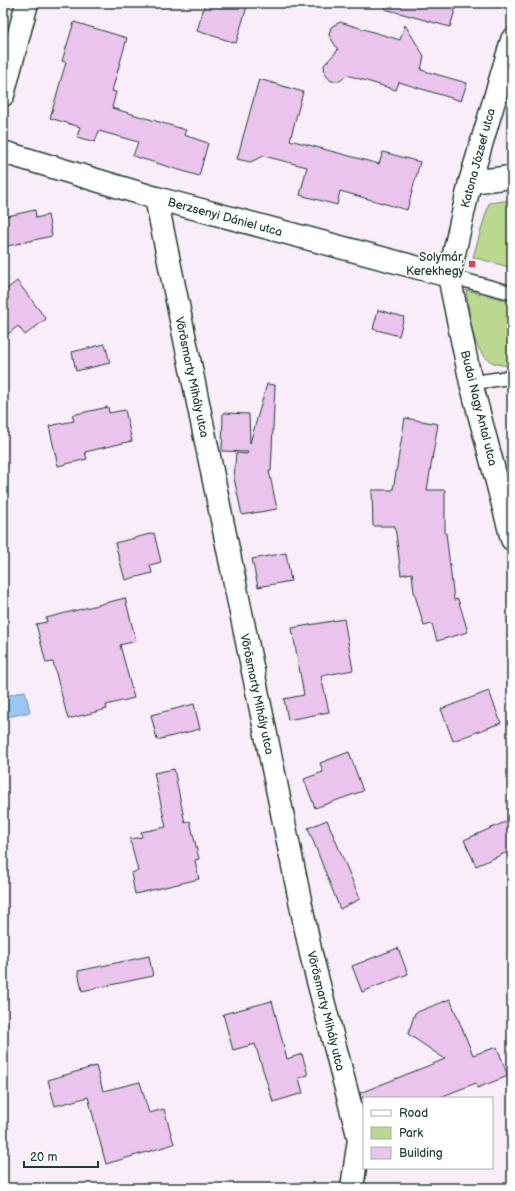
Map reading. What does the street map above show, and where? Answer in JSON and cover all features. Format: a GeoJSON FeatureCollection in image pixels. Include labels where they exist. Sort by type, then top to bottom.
{"type":"FeatureCollection","features":[{"type":"Feature","properties":{"kind":"street"},"geometry":{"type":"LineString","coordinates":[[3,95],[27,3]]}},
{"type":"Feature","properties":{"kind":"street","name":"Katona József utca"},"geometry":{"type":"LineString","coordinates":[[449,276],[470,182],[512,40]]}},
{"type":"Feature","properties":{"kind":"street","name":"Berzsenyi Dániel utca"},"geometry":{"type":"LineString","coordinates":[[3,152],[156,198],[449,276]]}},
{"type":"Feature","properties":{"kind":"street"},"geometry":{"type":"LineString","coordinates":[[470,182],[512,178]]}},
{"type":"Feature","properties":{"kind":"street","name":"Vörösmarty Mihály utca"},"geometry":{"type":"LineString","coordinates":[[156,198],[311,954],[359,1138],[352,1188]]}},
{"type":"Feature","properties":{"kind":"street","name":"Budai Nagy Antal utca"},"geometry":{"type":"LineString","coordinates":[[449,276],[471,382],[512,539]]}},
{"type":"Feature","properties":{"kind":"lane"},"geometry":{"type":"LineString","coordinates":[[449,276],[512,294]]}},
{"type":"Feature","properties":{"kind":"lane"},"geometry":{"type":"LineString","coordinates":[[471,382],[512,377]]}},
{"type":"Feature","properties":{"kind":"green space"},"geometry":{"type":"Polygon","coordinates":[[[512,200],[512,268],[473,257],[489,203],[512,200]]]}},
{"type":"Feature","properties":{"kind":"green space"},"geometry":{"type":"Polygon","coordinates":[[[466,290],[512,302],[512,365],[498,364],[488,359],[480,351],[475,340],[469,315],[466,290]]]}},
{"type":"Feature","properties":{"kind":"water"},"geometry":{"type":"Polygon","coordinates":[[[25,691],[30,712],[3,718],[3,697],[25,691]]]}},
{"type":"Feature","properties":{"kind":"building"},"geometry":{"type":"Polygon","coordinates":[[[205,3],[248,3],[236,43],[197,31],[205,3]]]}},
{"type":"Feature","properties":{"kind":"building"},"geometry":{"type":"Polygon","coordinates":[[[386,3],[457,3],[450,27],[385,9],[386,3]]]}},
{"type":"Feature","properties":{"kind":"building"},"geometry":{"type":"Polygon","coordinates":[[[74,22],[127,38],[112,91],[116,92],[112,108],[186,130],[184,135],[208,143],[199,176],[133,156],[138,142],[99,131],[95,142],[77,137],[80,127],[50,118],[66,62],[62,61],[74,22]]]}},
{"type":"Feature","properties":{"kind":"building"},"geometry":{"type":"Polygon","coordinates":[[[340,22],[400,40],[405,25],[424,56],[421,70],[467,83],[461,101],[399,82],[396,90],[347,75],[340,81],[331,81],[325,74],[324,65],[338,50],[329,35],[331,27],[340,22]]]}},
{"type":"Feature","properties":{"kind":"building"},"geometry":{"type":"Polygon","coordinates":[[[259,79],[303,92],[290,140],[379,164],[383,152],[420,162],[407,210],[340,191],[337,205],[300,195],[307,167],[264,156],[250,162],[237,159],[259,79]]]}},
{"type":"Feature","properties":{"kind":"building"},"geometry":{"type":"Polygon","coordinates":[[[35,210],[36,218],[48,215],[52,236],[3,247],[3,217],[35,210]]]}},
{"type":"Feature","properties":{"kind":"building"},"geometry":{"type":"Polygon","coordinates":[[[17,281],[46,319],[25,335],[18,326],[3,338],[3,292],[17,281]]]}},
{"type":"Feature","properties":{"kind":"building"},"geometry":{"type":"Polygon","coordinates":[[[378,310],[404,317],[399,336],[373,329],[378,310]]]}},
{"type":"Feature","properties":{"kind":"building"},"geometry":{"type":"Polygon","coordinates":[[[105,344],[110,363],[76,371],[72,352],[105,344]]]}},
{"type":"Feature","properties":{"kind":"building"},"geometry":{"type":"Polygon","coordinates":[[[267,384],[275,385],[271,471],[269,471],[277,509],[242,515],[234,478],[236,453],[247,454],[248,452],[222,451],[223,413],[249,414],[250,443],[267,384]]]}},
{"type":"Feature","properties":{"kind":"building"},"geometry":{"type":"Polygon","coordinates":[[[108,407],[109,413],[125,410],[132,441],[85,452],[87,459],[58,466],[49,426],[74,421],[72,415],[108,407]]]}},
{"type":"Feature","properties":{"kind":"building"},"geometry":{"type":"Polygon","coordinates":[[[405,418],[438,424],[427,490],[445,490],[445,534],[446,533],[454,600],[458,599],[468,632],[437,641],[432,624],[424,626],[414,592],[412,573],[401,575],[395,526],[373,526],[372,490],[393,490],[405,418]]]}},
{"type":"Feature","properties":{"kind":"building"},"geometry":{"type":"Polygon","coordinates":[[[154,533],[161,562],[150,565],[152,573],[125,580],[115,543],[154,533]]]}},
{"type":"Feature","properties":{"kind":"building"},"geometry":{"type":"Polygon","coordinates":[[[286,553],[291,581],[258,587],[252,559],[286,553]]]}},
{"type":"Feature","properties":{"kind":"building"},"geometry":{"type":"Polygon","coordinates":[[[125,598],[136,641],[120,645],[134,698],[106,705],[107,709],[68,719],[53,662],[46,663],[36,624],[47,622],[46,618],[125,598]]]}},
{"type":"Feature","properties":{"kind":"building"},"geometry":{"type":"Polygon","coordinates":[[[344,619],[353,670],[321,676],[329,712],[288,720],[284,699],[304,695],[292,628],[344,619]]]}},
{"type":"Feature","properties":{"kind":"building"},"geometry":{"type":"Polygon","coordinates":[[[489,691],[501,723],[453,741],[441,709],[489,691]]]}},
{"type":"Feature","properties":{"kind":"building"},"geometry":{"type":"Polygon","coordinates":[[[194,704],[200,729],[157,740],[151,715],[194,704]]]}},
{"type":"Feature","properties":{"kind":"building"},"geometry":{"type":"Polygon","coordinates":[[[349,752],[363,791],[315,808],[304,779],[323,772],[320,763],[349,752]]]}},
{"type":"Feature","properties":{"kind":"building"},"geometry":{"type":"Polygon","coordinates":[[[174,769],[185,823],[190,821],[199,859],[195,860],[199,879],[135,894],[131,873],[138,871],[130,839],[142,837],[141,832],[166,827],[154,773],[174,769]]]}},
{"type":"Feature","properties":{"kind":"building"},"geometry":{"type":"Polygon","coordinates":[[[512,819],[512,850],[476,866],[464,840],[512,819]]]}},
{"type":"Feature","properties":{"kind":"building"},"geometry":{"type":"Polygon","coordinates":[[[327,820],[360,899],[340,909],[308,828],[327,820]]]}},
{"type":"Feature","properties":{"kind":"building"},"geometry":{"type":"Polygon","coordinates":[[[398,948],[408,974],[362,992],[352,966],[398,948]]]}},
{"type":"Feature","properties":{"kind":"building"},"geometry":{"type":"Polygon","coordinates":[[[149,956],[153,976],[82,991],[78,971],[149,956]]]}},
{"type":"Feature","properties":{"kind":"building"},"geometry":{"type":"Polygon","coordinates":[[[450,999],[473,1055],[497,1047],[508,1076],[477,1088],[476,1083],[441,1097],[361,1098],[360,1093],[445,1059],[408,1034],[415,1013],[450,999]]]}},
{"type":"Feature","properties":{"kind":"building"},"geometry":{"type":"Polygon","coordinates":[[[272,1001],[287,1059],[302,1054],[308,1075],[299,1078],[303,1093],[273,1102],[255,1044],[233,1050],[223,1014],[272,1001]]]}},
{"type":"Feature","properties":{"kind":"building"},"geometry":{"type":"Polygon","coordinates":[[[96,1066],[103,1091],[140,1082],[149,1113],[164,1109],[174,1144],[106,1164],[88,1097],[55,1106],[48,1080],[96,1066]]]}},
{"type":"Feature","properties":{"kind":"place","name":"Solymár, Kerekhegy"},"geometry":{"type":"Point","coordinates":[472,264]}}]}
